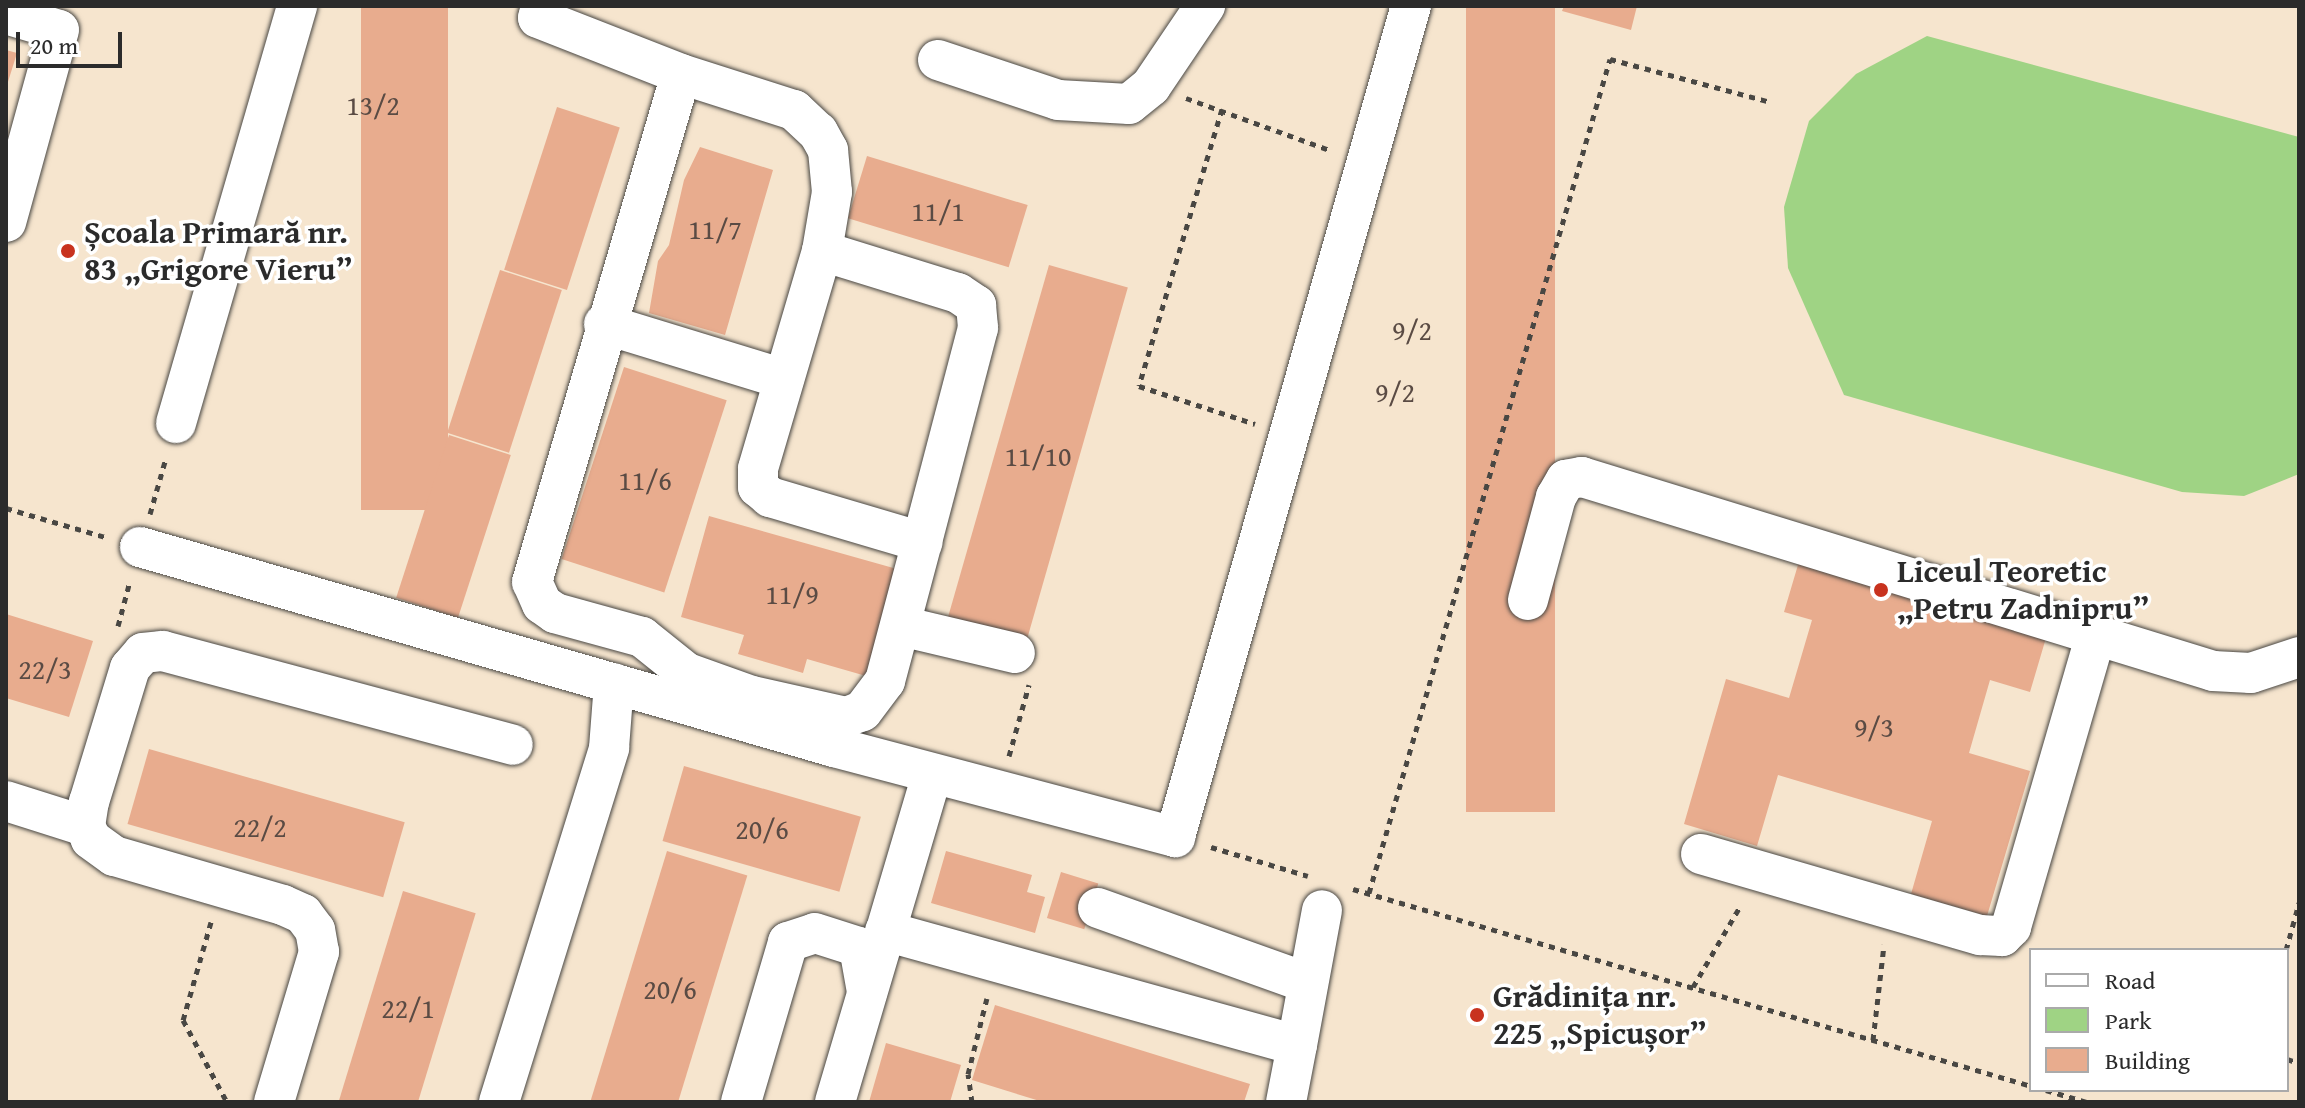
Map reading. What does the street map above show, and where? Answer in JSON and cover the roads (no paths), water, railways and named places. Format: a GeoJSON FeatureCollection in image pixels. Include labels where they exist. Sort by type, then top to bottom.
{"type":"FeatureCollection","features":[{"type":"Feature","properties":{"kind":"lane"},"geometry":{"type":"LineString","coordinates":[[176,423],[297,6]]}},
{"type":"Feature","properties":{"kind":"lane"},"geometry":{"type":"LineString","coordinates":[[541,6],[538,18],[681,74],[777,102],[818,132],[828,150],[832,192],[822,251],[758,469],[758,487],[770,497],[922,542]]}},
{"type":"Feature","properties":{"kind":"lane"},"geometry":{"type":"LineString","coordinates":[[938,60],[1058,100],[1097,106],[1129,104],[1151,86],[1205,6]]}},
{"type":"Feature","properties":{"kind":"lane"},"geometry":{"type":"LineString","coordinates":[[140,547],[932,774],[1175,837],[1411,6]]}},
{"type":"Feature","properties":{"kind":"lane"},"geometry":{"type":"LineString","coordinates":[[6,14],[59,30],[6,222]]}},
{"type":"Feature","properties":{"kind":"lane"},"geometry":{"type":"LineString","coordinates":[[681,74],[604,324],[534,565],[532,582],[542,604],[555,613],[642,637],[687,673],[832,717],[862,711],[877,696],[901,626],[978,328],[976,305],[958,293],[822,251]]}},
{"type":"Feature","properties":{"kind":"lane"},"geometry":{"type":"LineString","coordinates":[[604,324],[784,379]]}},
{"type":"Feature","properties":{"kind":"lane"},"geometry":{"type":"LineString","coordinates":[[1528,600],[1556,497],[1566,480],[1582,477],[2213,671],[2251,673],[2299,657]]}},
{"type":"Feature","properties":{"kind":"lane"},"geometry":{"type":"LineString","coordinates":[[901,626],[1015,653]]}},
{"type":"Feature","properties":{"kind":"lane"},"geometry":{"type":"LineString","coordinates":[[1701,854],[1980,935],[2002,936],[2011,927],[2096,634]]}},
{"type":"Feature","properties":{"kind":"lane"},"geometry":{"type":"LineString","coordinates":[[85,826],[130,668],[143,653],[163,651],[513,745]]}},
{"type":"Feature","properties":{"kind":"lane"},"geometry":{"type":"LineString","coordinates":[[499,1102],[609,748],[614,683]]}},
{"type":"Feature","properties":{"kind":"lane"},"geometry":{"type":"LineString","coordinates":[[835,1102],[932,774]]}},
{"type":"Feature","properties":{"kind":"lane"},"geometry":{"type":"LineString","coordinates":[[6,801],[85,826],[102,850],[114,856],[293,909],[315,930],[319,952],[274,1102]]}},
{"type":"Feature","properties":{"kind":"lane"},"geometry":{"type":"LineString","coordinates":[[1286,1102],[1328,892]]}},
{"type":"Feature","properties":{"kind":"lane"},"geometry":{"type":"LineString","coordinates":[[1098,908],[1308,983]]}},
{"type":"Feature","properties":{"kind":"lane"},"geometry":{"type":"LineString","coordinates":[[885,931],[1297,1045]]}},
{"type":"Feature","properties":{"kind":"lane"},"geometry":{"type":"LineString","coordinates":[[741,1102],[788,942],[801,933],[815,933],[859,947],[867,996]]}},
{"type":"Feature","properties":{"kind":"place","name":"Școala Primară nr. 83 „Grigore Vieru”"},"geometry":{"type":"Point","coordinates":[68,251]}},
{"type":"Feature","properties":{"kind":"place","name":"Liceul Teoretic „Petru Zadnipru”"},"geometry":{"type":"Point","coordinates":[1881,590]}},
{"type":"Feature","properties":{"kind":"place","name":"Grădinița nr. 225 „Spicușor”"},"geometry":{"type":"Point","coordinates":[1477,1015]}}]}
